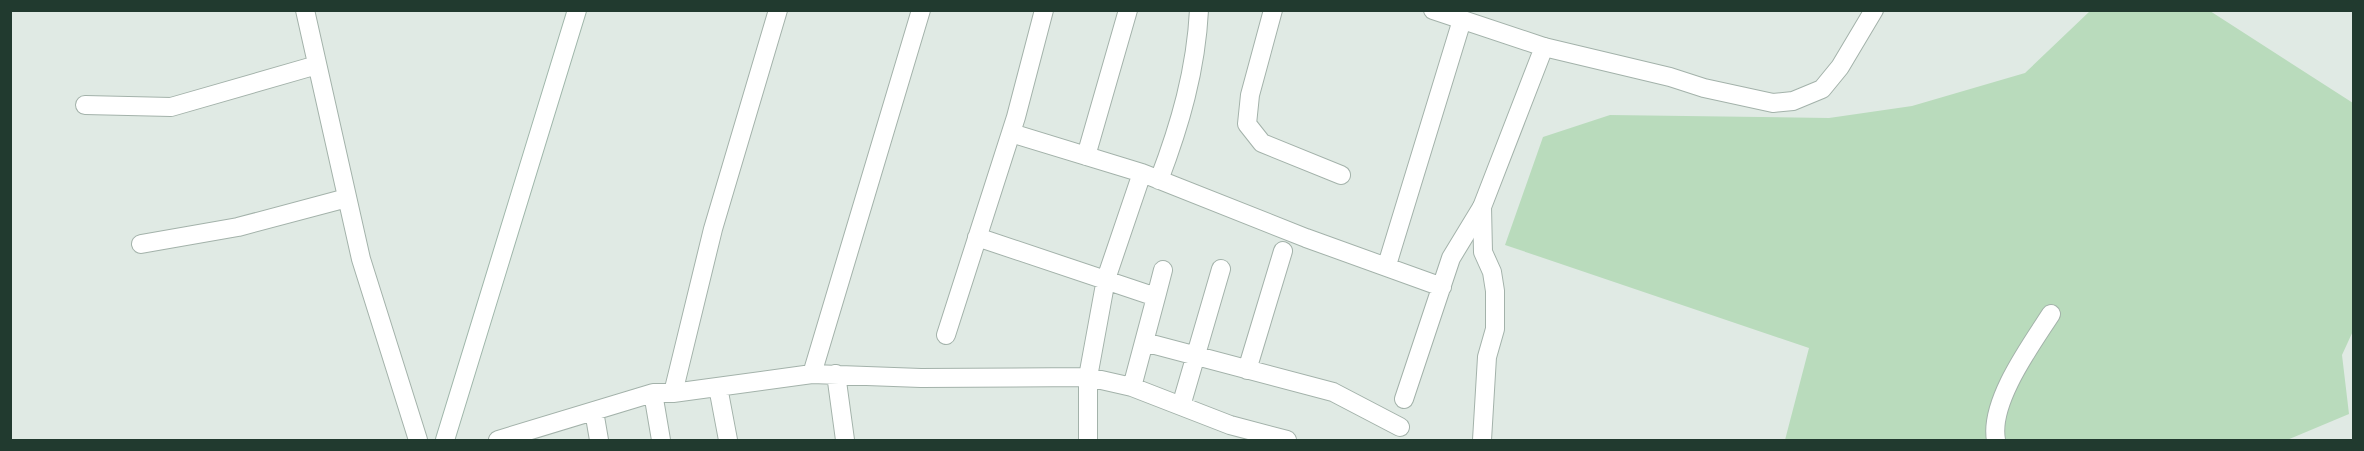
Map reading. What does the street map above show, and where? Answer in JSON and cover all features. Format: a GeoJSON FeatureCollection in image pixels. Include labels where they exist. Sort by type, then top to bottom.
{"type":"FeatureCollection","features":[{"type":"Feature","properties":{"kind":"street"},"geometry":{"type":"LineString","coordinates":[[305,10],[362,259],[418,441]]}},
{"type":"Feature","properties":{"kind":"street"},"geometry":{"type":"LineString","coordinates":[[445,441],[576,10]]}},
{"type":"Feature","properties":{"kind":"street"},"geometry":{"type":"LineString","coordinates":[[673,393],[716,221],[778,10]]}},
{"type":"Feature","properties":{"kind":"street"},"geometry":{"type":"LineString","coordinates":[[812,374],[921,10]]}},
{"type":"Feature","properties":{"kind":"street"},"geometry":{"type":"LineString","coordinates":[[946,335],[1011,133],[1044,10]]}},
{"type":"Feature","properties":{"kind":"street"},"geometry":{"type":"LineString","coordinates":[[1086,156],[1128,10]]}},
{"type":"Feature","properties":{"kind":"street"},"geometry":{"type":"LineString","coordinates":[[1159,180],[1181,117],[1197,50],[1199,10]]}},
{"type":"Feature","properties":{"kind":"street"},"geometry":{"type":"LineString","coordinates":[[1273,10],[1250,95],[1247,124],[1262,143],[1341,175]]}},
{"type":"Feature","properties":{"kind":"street"},"geometry":{"type":"LineString","coordinates":[[1432,10],[1544,47],[1670,77],[1704,88],[1773,102],[1793,101],[1822,89],[1840,67],[1874,10]]}},
{"type":"Feature","properties":{"kind":"street"},"geometry":{"type":"LineString","coordinates":[[1388,266],[1462,20]]}},
{"type":"Feature","properties":{"kind":"street"},"geometry":{"type":"LineString","coordinates":[[1404,399],[1455,249],[1482,207],[1544,47]]}},
{"type":"Feature","properties":{"kind":"street"},"geometry":{"type":"LineString","coordinates":[[85,105],[171,107],[317,65]]}},
{"type":"Feature","properties":{"kind":"street"},"geometry":{"type":"LineString","coordinates":[[1011,133],[1142,173],[1306,238],[1442,286]]}},
{"type":"Feature","properties":{"kind":"street"},"geometry":{"type":"LineString","coordinates":[[1088,441],[1088,377],[1106,279],[1142,173]]}},
{"type":"Feature","properties":{"kind":"street"},"geometry":{"type":"LineString","coordinates":[[141,244],[238,227],[347,198]]}},
{"type":"Feature","properties":{"kind":"street"},"geometry":{"type":"LineString","coordinates":[[1482,207],[1483,252],[1492,272],[1495,291],[1495,329],[1487,357],[1482,441]]}},
{"type":"Feature","properties":{"kind":"street"},"geometry":{"type":"LineString","coordinates":[[975,245],[1106,279],[1156,297]]}},
{"type":"Feature","properties":{"kind":"street"},"geometry":{"type":"LineString","coordinates":[[1247,370],[1283,251]]}},
{"type":"Feature","properties":{"kind":"street"},"geometry":{"type":"LineString","coordinates":[[1181,406],[1221,269]]}},
{"type":"Feature","properties":{"kind":"street"},"geometry":{"type":"LineString","coordinates":[[1132,387],[1163,270]]}},
{"type":"Feature","properties":{"kind":"street"},"geometry":{"type":"LineString","coordinates":[[1996,441],[2000,409],[2013,372],[2051,314]]}},
{"type":"Feature","properties":{"kind":"street"},"geometry":{"type":"LineString","coordinates":[[1144,342],[1334,392],[1400,427]]}},
{"type":"Feature","properties":{"kind":"street"},"geometry":{"type":"LineString","coordinates":[[498,441],[653,393],[673,393],[812,374],[1021,379],[1088,377],[1132,387],[1230,425],[1287,441]]}},
{"type":"Feature","properties":{"kind":"street"},"geometry":{"type":"LineString","coordinates":[[836,375],[845,441]]}},
{"type":"Feature","properties":{"kind":"street"},"geometry":{"type":"LineString","coordinates":[[718,387],[728,441]]}},
{"type":"Feature","properties":{"kind":"street"},"geometry":{"type":"LineString","coordinates":[[653,393],[661,441]]}},
{"type":"Feature","properties":{"kind":"street"},"geometry":{"type":"LineString","coordinates":[[594,411],[599,441]]}},
{"type":"Feature","properties":{"kind":"green space"},"geometry":{"type":"Polygon","coordinates":[[[2090,11],[2210,11],[2353,103],[2353,331],[2342,355],[2349,414],[2287,440],[1785,440],[1809,348],[1505,245],[1543,137],[1610,115],[1829,118],[1912,106],[2025,73],[2090,11]]]}}]}
